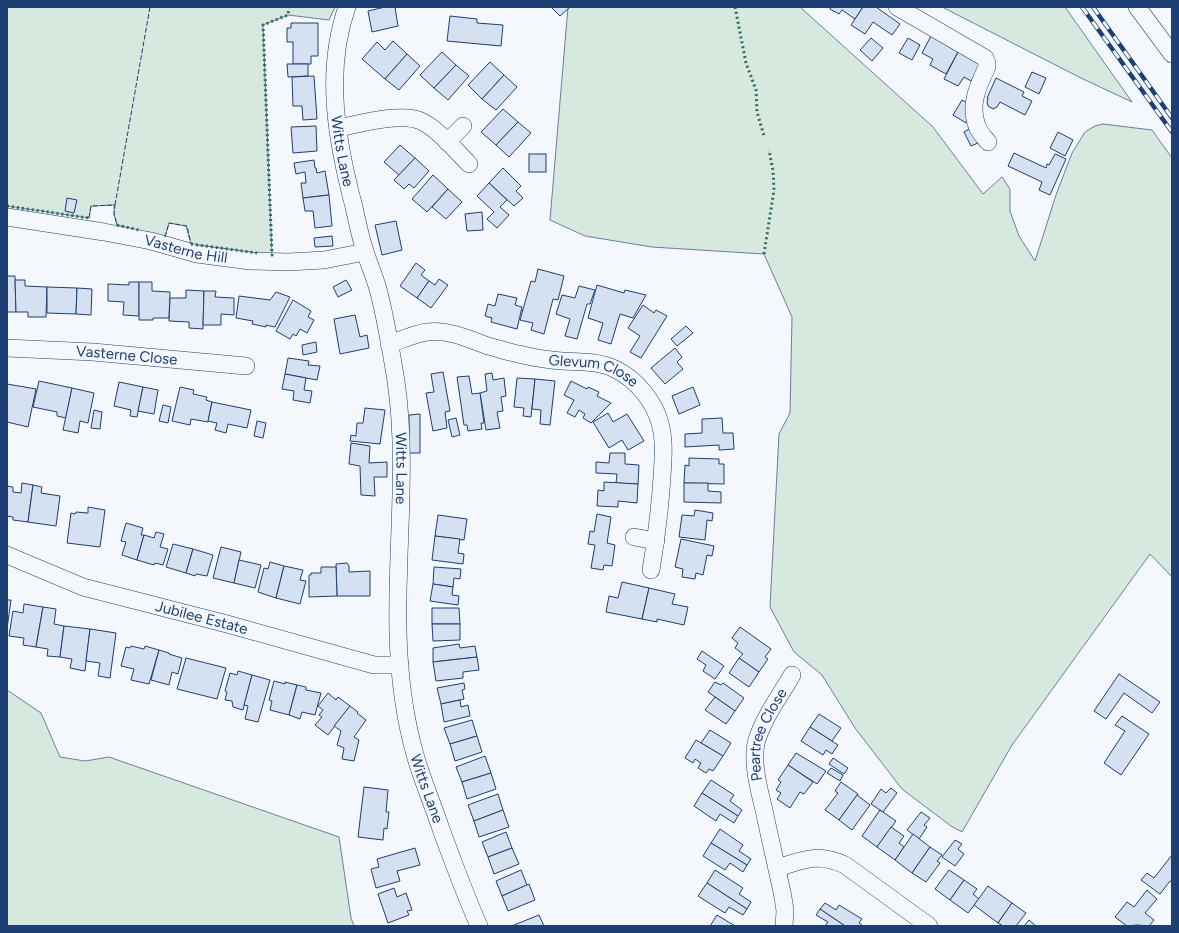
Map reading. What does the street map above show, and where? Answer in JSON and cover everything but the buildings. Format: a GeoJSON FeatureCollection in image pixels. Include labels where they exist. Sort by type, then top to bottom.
{"type":"FeatureCollection","features":[{"type":"Feature","properties":{"kind":"street","name":"Witts Lane"},"geometry":{"type":"LineString","coordinates":[[347,7],[343,17],[335,68],[335,106],[346,176],[365,252],[377,285],[384,312],[396,383],[401,438],[398,633],[402,691],[416,759],[456,870],[479,926]]}},
{"type":"Feature","properties":{"kind":"street"},"geometry":{"type":"LineString","coordinates":[[897,7],[985,58],[987,68],[977,89],[974,104],[978,127],[988,142]]}},
{"type":"Feature","properties":{"kind":"street"},"geometry":{"type":"LineString","coordinates":[[1137,7],[1172,54]]}},
{"type":"Feature","properties":{"kind":"street"},"geometry":{"type":"LineString","coordinates":[[338,128],[396,118],[412,118],[434,130],[470,164]]}},
{"type":"Feature","properties":{"kind":"street"},"geometry":{"type":"LineString","coordinates":[[447,142],[463,126]]}},
{"type":"Feature","properties":{"kind":"street","name":"Vasterne Hill"},"geometry":{"type":"LineString","coordinates":[[7,217],[151,241],[197,254],[250,261],[288,262],[324,260],[365,252]]}},
{"type":"Feature","properties":{"kind":"street","name":"Glevum Close"},"geometry":{"type":"LineString","coordinates":[[389,344],[418,334],[428,332],[444,332],[507,352],[562,361],[597,363],[615,369],[630,379],[638,386],[650,402],[658,418],[662,433],[663,462],[659,523],[651,570]]}},
{"type":"Feature","properties":{"kind":"street","name":"Vasterne Close"},"geometry":{"type":"LineString","coordinates":[[7,348],[113,354],[246,366]]}},
{"type":"Feature","properties":{"kind":"street"},"geometry":{"type":"LineString","coordinates":[[634,537],[656,541]]}},
{"type":"Feature","properties":{"kind":"street","name":"Jubilee Estate"},"geometry":{"type":"LineString","coordinates":[[7,555],[83,587],[227,624],[374,665],[400,665]]}},
{"type":"Feature","properties":{"kind":"street","name":"Peartree Close"},"geometry":{"type":"LineString","coordinates":[[784,926],[785,911],[759,786],[755,754],[758,736],[763,724],[792,675]]}},
{"type":"Feature","properties":{"kind":"street"},"geometry":{"type":"LineString","coordinates":[[777,868],[817,858],[835,860],[845,865],[929,926]]}},
{"type":"Feature","properties":{"kind":"shaded area"},"geometry":{"type":"Polygon","coordinates":[[[7,7],[335,7],[329,20],[288,15],[263,25],[272,255],[191,244],[186,226],[169,223],[165,237],[117,225],[114,214],[114,205],[91,206],[89,218],[7,206],[7,7]]]}},
{"type":"Feature","properties":{"kind":"shaded area"},"geometry":{"type":"Polygon","coordinates":[[[568,7],[800,7],[933,127],[983,194],[1002,177],[1010,189],[1010,211],[1019,236],[1035,261],[1056,195],[1072,153],[1085,132],[1095,126],[1103,124],[1152,130],[1172,158],[1172,577],[1150,554],[1012,745],[962,832],[951,826],[902,789],[855,728],[822,675],[794,652],[770,607],[779,434],[790,413],[792,317],[764,254],[652,247],[585,236],[550,220],[568,7]]]}},
{"type":"Feature","properties":{"kind":"shaded area"},"geometry":{"type":"Polygon","coordinates":[[[942,7],[1065,7],[1132,102],[1081,78],[942,7]]]}},
{"type":"Feature","properties":{"kind":"shaded area"},"geometry":{"type":"Polygon","coordinates":[[[7,690],[41,713],[60,757],[85,761],[109,757],[339,837],[351,918],[354,926],[7,926],[7,690]]]}},
{"type":"Feature","properties":{"kind":"railway"},"geometry":{"type":"LineString","coordinates":[[1082,7],[1172,132]]}},
{"type":"Feature","properties":{"kind":"railway"},"geometry":{"type":"LineString","coordinates":[[1093,7],[1172,118]]}},
{"type":"Feature","properties":{"kind":"hedge"},"geometry":{"type":"LineString","coordinates":[[271,255],[263,25],[288,15],[289,7]]}},
{"type":"Feature","properties":{"kind":"hedge"},"geometry":{"type":"LineString","coordinates":[[735,7],[746,63],[756,90],[757,112],[764,136]]}},
{"type":"Feature","properties":{"kind":"hedge"},"geometry":{"type":"LineString","coordinates":[[764,254],[774,190],[773,171],[769,150]]}},
{"type":"Feature","properties":{"kind":"hedge"},"geometry":{"type":"LineString","coordinates":[[7,206],[89,218]]}},
{"type":"Feature","properties":{"kind":"hedge"},"geometry":{"type":"LineString","coordinates":[[117,225],[139,230]]}},
{"type":"Feature","properties":{"kind":"hedge"},"geometry":{"type":"LineString","coordinates":[[191,244],[257,253]]}},
{"type":"Feature","properties":{"kind":"fence"},"geometry":{"type":"LineString","coordinates":[[115,205],[150,7]]}},
{"type":"Feature","properties":{"kind":"fence"},"geometry":{"type":"LineString","coordinates":[[89,218],[91,206],[115,205],[114,214],[117,225]]}},
{"type":"Feature","properties":{"kind":"fence"},"geometry":{"type":"LineString","coordinates":[[165,237],[169,223],[187,226],[191,244]]}}]}
